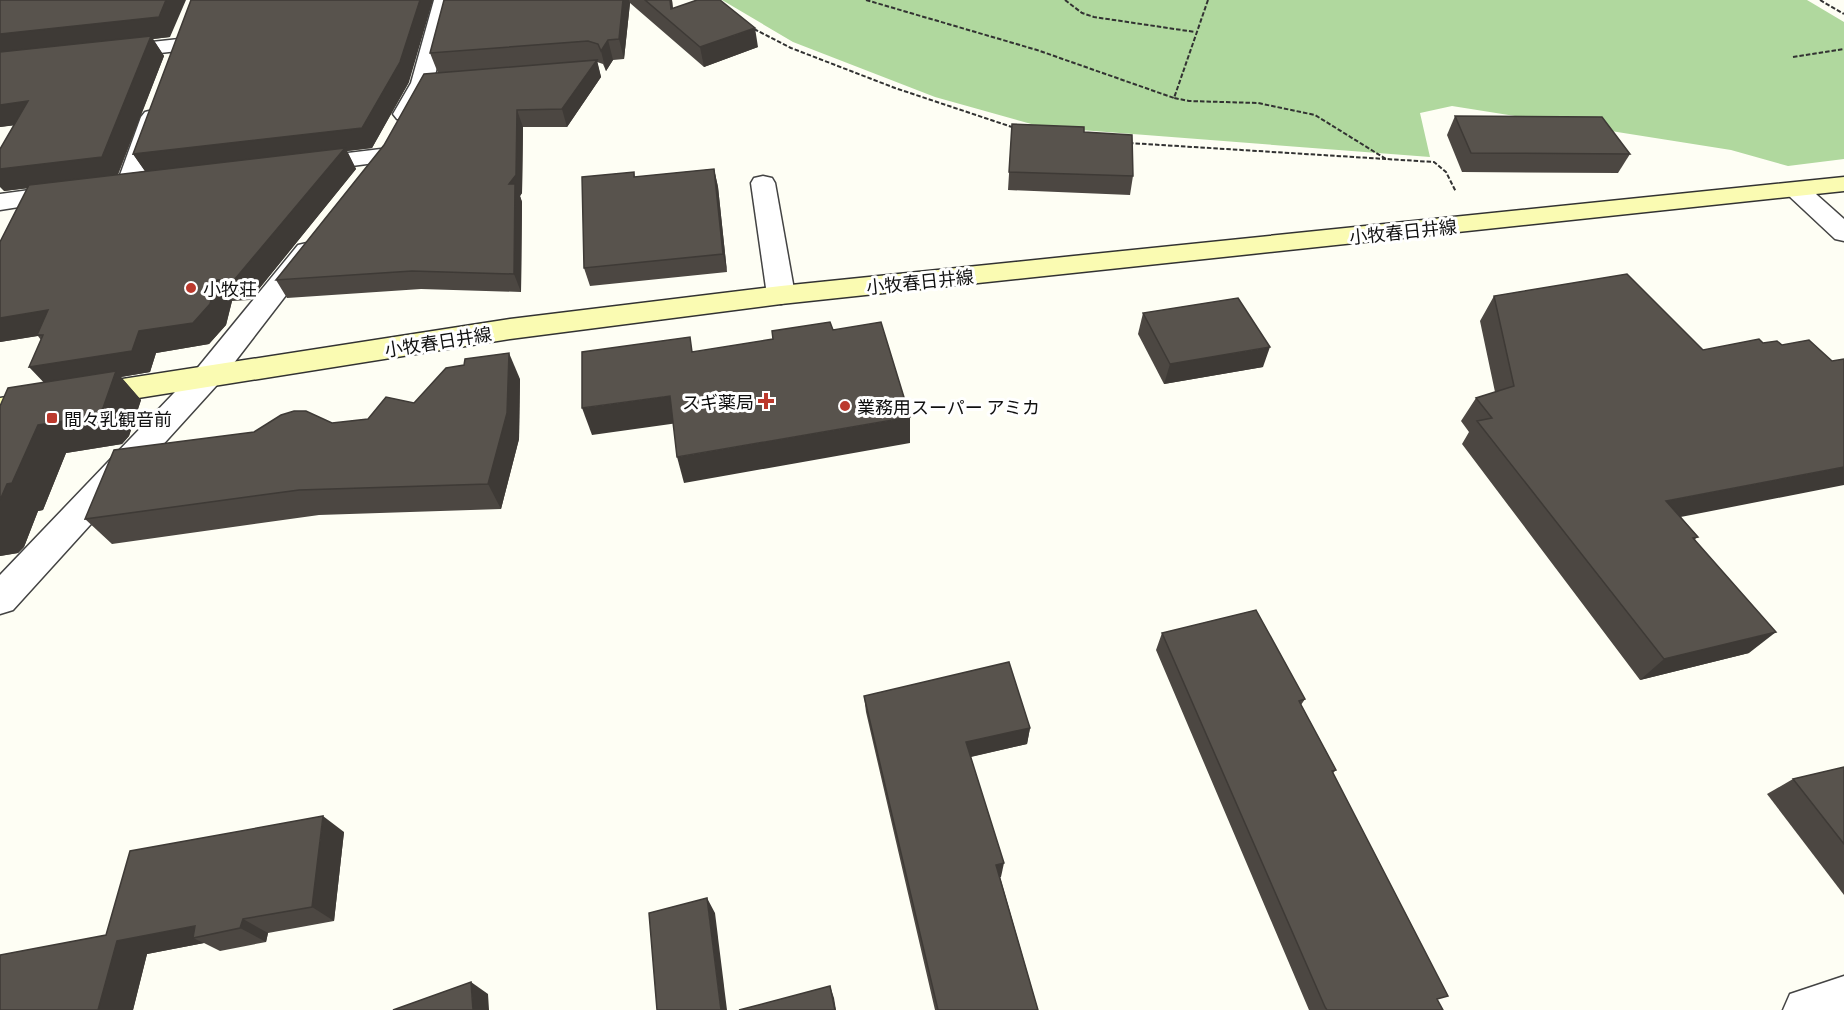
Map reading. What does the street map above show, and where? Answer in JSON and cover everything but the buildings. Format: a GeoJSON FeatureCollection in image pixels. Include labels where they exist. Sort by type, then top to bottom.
{"type":"FeatureCollection","features":[{"type":"Feature","properties":{"kind":"main road","name":"小牧春日井線"},"geometry":{"type":"LineString","coordinates":[[0,409],[510,330],[781,295],[1798,191],[1844,184]]}},
{"type":"Feature","properties":{"kind":"street"},"geometry":{"type":"LineString","coordinates":[[359,184],[381,156],[422,83],[444,0]]}},
{"type":"Feature","properties":{"kind":"street"},"geometry":{"type":"LineString","coordinates":[[95,54],[179,46]]}},
{"type":"Feature","properties":{"kind":"street"},"geometry":{"type":"LineString","coordinates":[[422,83],[445,81]]}},
{"type":"Feature","properties":{"kind":"street"},"geometry":{"type":"LineString","coordinates":[[0,202],[119,187],[159,99]]}},
{"type":"Feature","properties":{"kind":"street"},"geometry":{"type":"LineString","coordinates":[[278,168],[381,156]]}},
{"type":"Feature","properties":{"kind":"street"},"geometry":{"type":"LineString","coordinates":[[763,183],[781,295]]}},
{"type":"Feature","properties":{"kind":"street"},"geometry":{"type":"LineString","coordinates":[[1798,191],[1844,233]]}},
{"type":"Feature","properties":{"kind":"street"},"geometry":{"type":"LineString","coordinates":[[0,599],[206,378],[323,230]]}},
{"type":"Feature","properties":{"kind":"street"},"geometry":{"type":"LineString","coordinates":[[1806,1010],[1844,999]]}},
{"type":"Feature","properties":{"kind":"path"},"geometry":{"type":"LineString","coordinates":[[866,0],[1037,50],[1151,92],[1174,98],[1258,103],[1306,112],[1337,127],[1386,159]]}},
{"type":"Feature","properties":{"kind":"path"},"geometry":{"type":"LineString","coordinates":[[1065,0],[1082,13],[1094,17],[1195,32]]}},
{"type":"Feature","properties":{"kind":"path"},"geometry":{"type":"LineString","coordinates":[[1174,98],[1208,0]]}},
{"type":"Feature","properties":{"kind":"path"},"geometry":{"type":"LineString","coordinates":[[1820,0],[1844,14]]}},
{"type":"Feature","properties":{"kind":"path"},"geometry":{"type":"LineString","coordinates":[[747,25],[786,49],[853,72],[925,101],[1016,129]]}},
{"type":"Feature","properties":{"kind":"path"},"geometry":{"type":"LineString","coordinates":[[1793,57],[1844,49]]}},
{"type":"Feature","properties":{"kind":"path"},"geometry":{"type":"LineString","coordinates":[[1118,142],[1434,162],[1446,172],[1456,193]]}},
{"type":"Feature","properties":{"kind":"green space"},"geometry":{"type":"Polygon","coordinates":[[[722,0],[1807,0],[1844,22],[1844,159],[1788,166],[1731,150],[1452,106],[1420,113],[1430,157],[1042,127],[935,97],[793,42],[722,0]]]}},
{"type":"Feature","properties":{"kind":"place","name":"小牧荘"},"geometry":{"type":"Point","coordinates":[191,288]}},
{"type":"Feature","properties":{"kind":"place","name":"スギ薬局"},"geometry":{"type":"Point","coordinates":[766,401]}},
{"type":"Feature","properties":{"kind":"place","name":"業務用スーパー アミカ"},"geometry":{"type":"Point","coordinates":[845,406]}},
{"type":"Feature","properties":{"kind":"place","name":"間々乳観音前"},"geometry":{"type":"Point","coordinates":[52,418]}}]}
